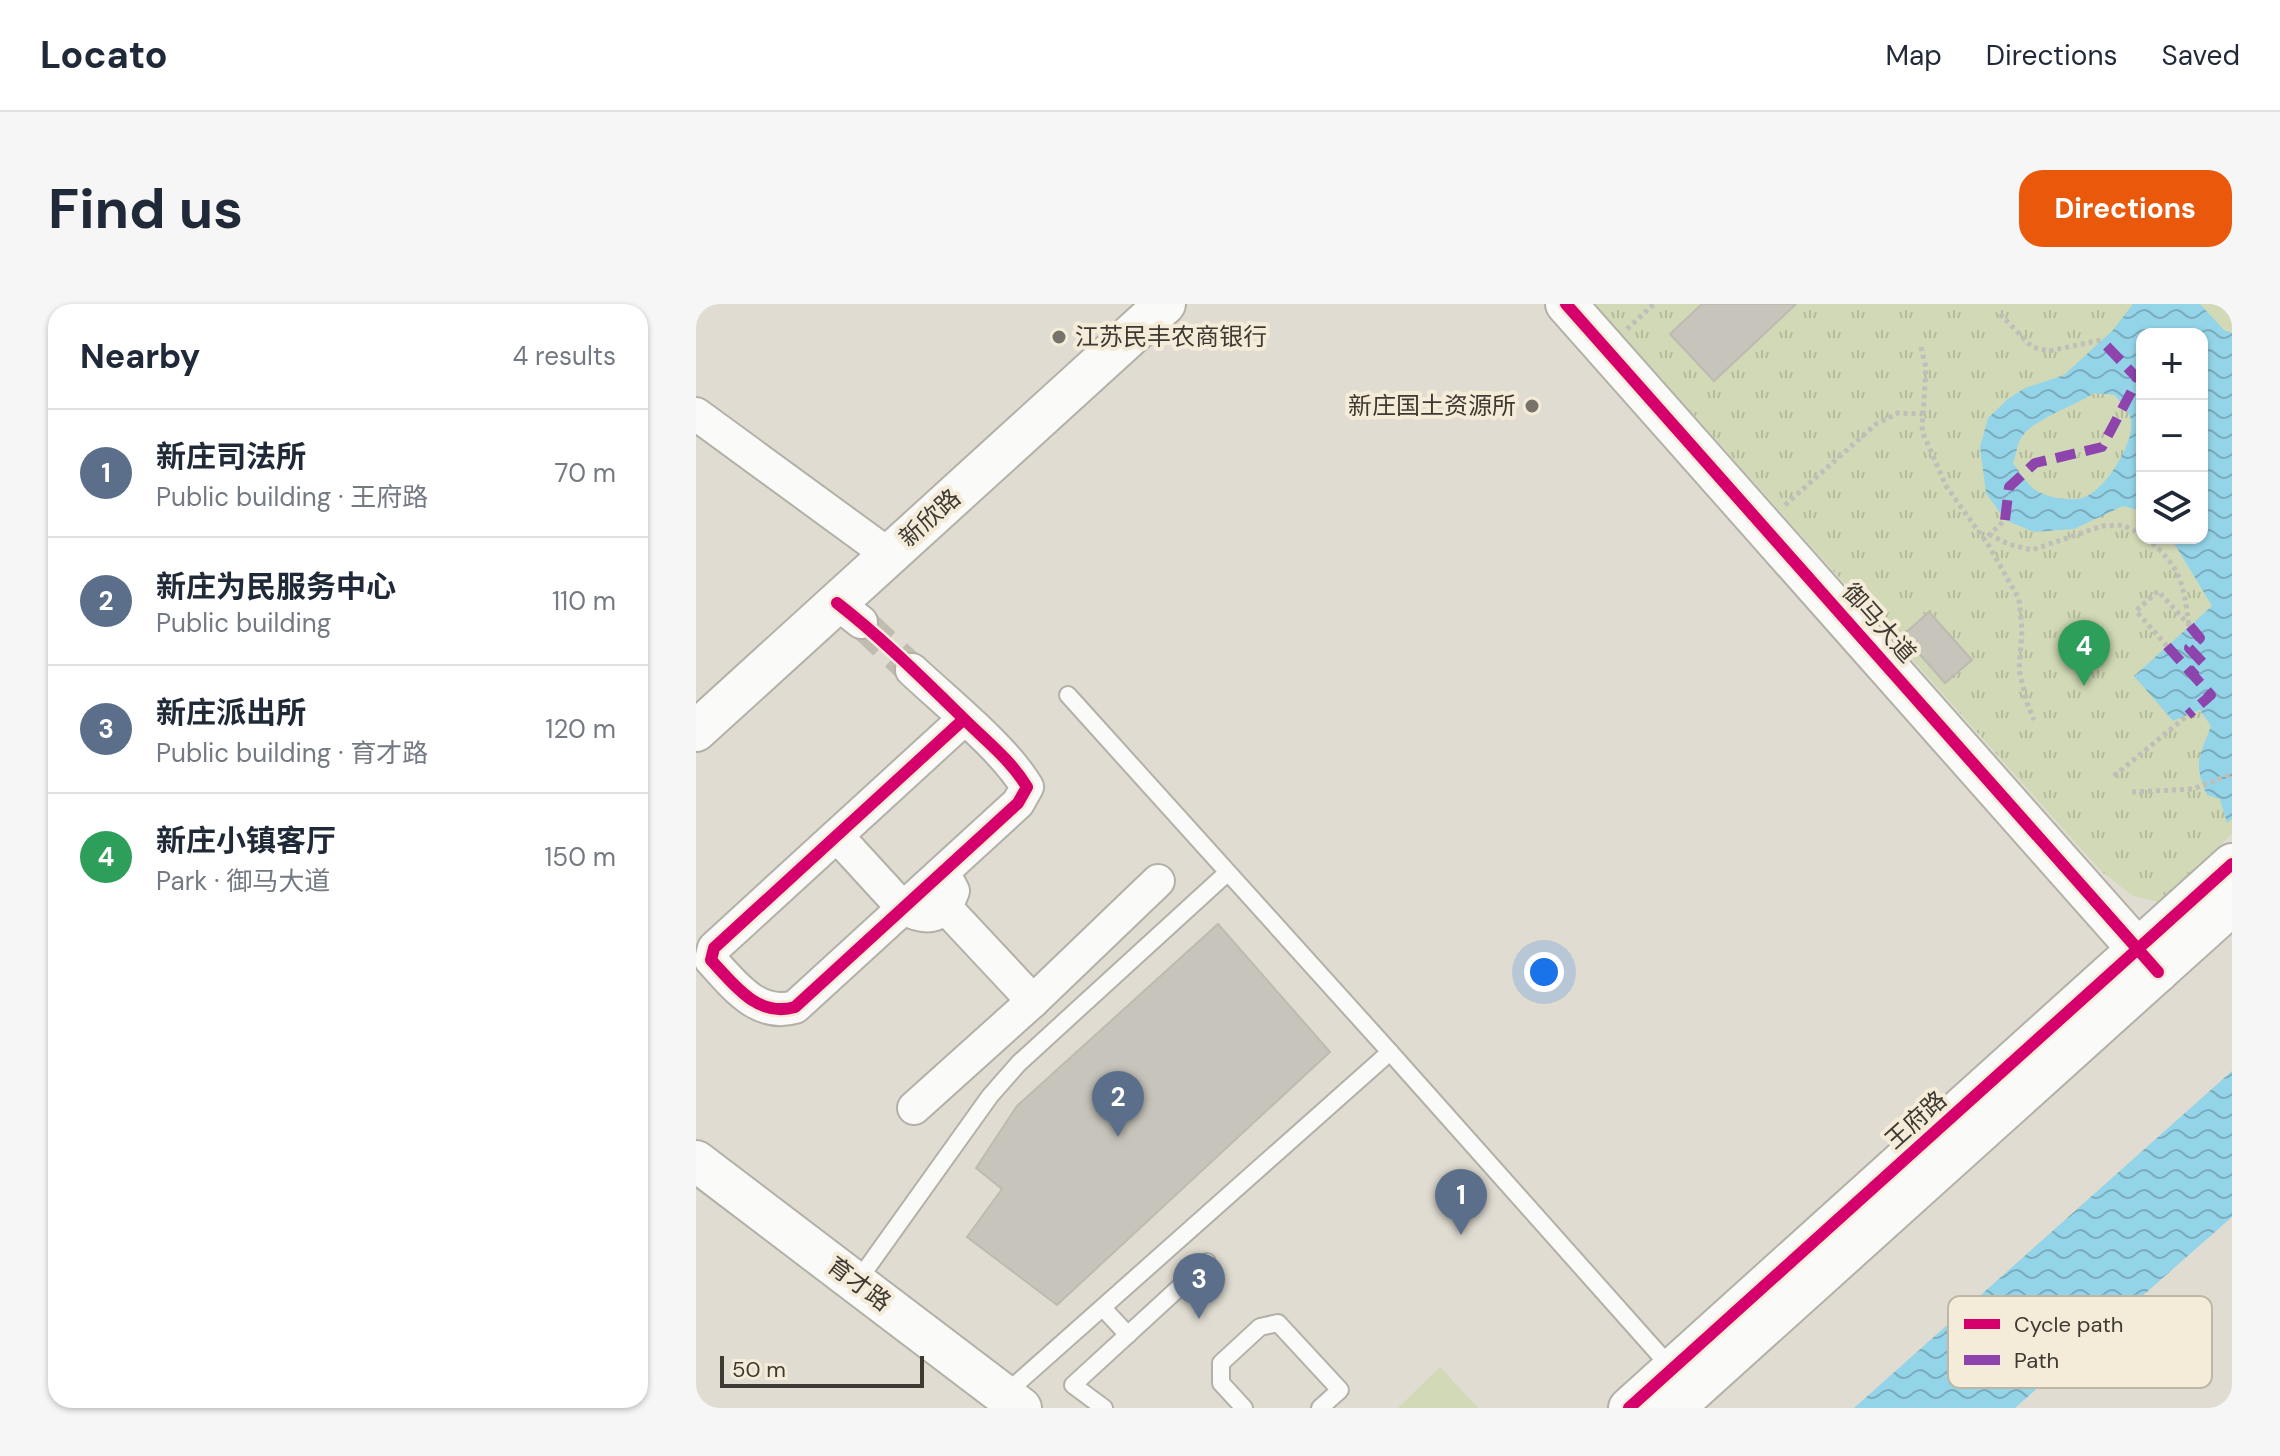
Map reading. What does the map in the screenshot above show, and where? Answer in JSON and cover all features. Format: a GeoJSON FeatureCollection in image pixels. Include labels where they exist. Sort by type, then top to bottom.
{"type":"FeatureCollection","features":[{"type":"Feature","properties":{"kind":"street","name":"新欣路"},"geometry":{"type":"LineString","coordinates":[[696,731],[849,613],[889,555],[1165,304]]}},
{"type":"Feature","properties":{"kind":"street","name":"御马大道"},"geometry":{"type":"LineString","coordinates":[[1566,304],[2148,960]]}},
{"type":"Feature","properties":{"kind":"street"},"geometry":{"type":"LineString","coordinates":[[696,414],[889,555]]}},
{"type":"Feature","properties":{"kind":"street"},"geometry":{"type":"LineString","coordinates":[[912,670],[964,719],[1017,770],[1027,787],[1018,803],[795,1007],[781,1011],[763,1007],[743,995],[711,960],[714,948],[964,719]]}},
{"type":"Feature","properties":{"kind":"street"},"geometry":{"type":"LineString","coordinates":[[837,836],[903,908],[916,915],[935,915],[946,908],[953,891],[943,872]]}},
{"type":"Feature","properties":{"kind":"street"},"geometry":{"type":"LineString","coordinates":[[1629,1408],[1680,1389],[2148,960],[2232,864]]}},
{"type":"Feature","properties":{"kind":"street"},"geometry":{"type":"LineString","coordinates":[[914,1108],[1033,1001],[1158,881]]}},
{"type":"Feature","properties":{"kind":"street"},"geometry":{"type":"LineString","coordinates":[[2148,960],[2232,905]]}},
{"type":"Feature","properties":{"kind":"street"},"geometry":{"type":"LineString","coordinates":[[946,908],[1033,1001]]}},
{"type":"Feature","properties":{"kind":"street","name":"育才路"},"geometry":{"type":"LineString","coordinates":[[696,1161],[1013,1402]]}},
{"type":"Feature","properties":{"kind":"lane"},"geometry":{"type":"LineString","coordinates":[[1068,695],[1390,1052],[1680,1389]]}},
{"type":"Feature","properties":{"kind":"lane"},"geometry":{"type":"LineString","coordinates":[[857,1282],[990,1096],[1019,1063],[1227,873]]}},
{"type":"Feature","properties":{"kind":"lane"},"geometry":{"type":"LineString","coordinates":[[1013,1402],[1103,1308],[1390,1052]]}},
{"type":"Feature","properties":{"kind":"lane"},"geometry":{"type":"LineString","coordinates":[[1104,1408],[1073,1385],[1207,1262]]}},
{"type":"Feature","properties":{"kind":"lane"},"geometry":{"type":"LineString","coordinates":[[1103,1308],[1128,1335]]}},
{"type":"Feature","properties":{"kind":"lane"},"geometry":{"type":"LineString","coordinates":[[1244,1408],[1221,1383],[1221,1363],[1260,1327],[1278,1323],[1340,1390],[1320,1408]]}},
{"type":"Feature","properties":{"kind":"path"},"geometry":{"type":"LineString","coordinates":[[2000,314],[2032,347],[2049,351],[2101,340]]}},
{"type":"Feature","properties":{"kind":"path"},"geometry":{"type":"LineString","coordinates":[[1921,347],[1926,368],[1922,431],[1953,496],[1987,537],[2019,599],[2022,630],[2019,670],[2034,720]]}},
{"type":"Feature","properties":{"kind":"path"},"geometry":{"type":"LineString","coordinates":[[1762,525],[1876,424],[1898,413],[1923,414]]}},
{"type":"Feature","properties":{"kind":"path"},"geometry":{"type":"LineString","coordinates":[[1987,537],[2005,520]]}},
{"type":"Feature","properties":{"kind":"path"},"geometry":{"type":"LineString","coordinates":[[1987,537],[2032,550],[2102,526],[2123,525],[2136,532]]}},
{"type":"Feature","properties":{"kind":"path"},"geometry":{"type":"LineString","coordinates":[[2154,544],[2162,550],[2185,589],[2190,626],[2158,591],[2136,611],[2167,646]]}},
{"type":"Feature","properties":{"kind":"path"},"geometry":{"type":"LineString","coordinates":[[2114,776],[2188,715]]}},
{"type":"Feature","properties":{"kind":"path"},"geometry":{"type":"LineString","coordinates":[[2132,792],[2193,789],[2232,774]]}},
{"type":"Feature","properties":{"kind":"green space"},"geometry":{"type":"Polygon","coordinates":[[[1595,304],[2232,304],[2232,834],[2158,902],[2133,896],[2101,871],[1595,304]]]}},
{"type":"Feature","properties":{"kind":"green space"},"geometry":{"type":"Polygon","coordinates":[[[1440,1367],[1478,1408],[1398,1408],[1440,1367]]]}},
{"type":"Feature","properties":{"kind":"water"},"geometry":{"type":"Polygon","coordinates":[[[2133,304],[2200,304],[2224,330],[2232,333],[2232,819],[2227,823],[2220,799],[2207,795],[2200,775],[2199,760],[2211,726],[2200,710],[2173,721],[2134,676],[2212,606],[2175,544],[2208,544],[2208,328],[2136,328],[2136,509],[2123,506],[2074,529],[2034,532],[2005,520],[1986,493],[1980,447],[1988,418],[2008,399],[2025,388],[2064,375],[2113,330],[2133,304]],[[2094,393],[2027,431],[2020,441],[2013,463],[2027,482],[2042,493],[2074,499],[2085,497],[2102,485],[2124,452],[2131,429],[2129,414],[2115,395],[2094,393]]]}},
{"type":"Feature","properties":{"kind":"water"},"geometry":{"type":"Polygon","coordinates":[[[2232,1071],[2232,1217],[2142,1296],[1980,1296],[2232,1071]]]}},
{"type":"Feature","properties":{"kind":"water"},"geometry":{"type":"Polygon","coordinates":[[[1948,1324],[1948,1388],[2038,1388],[2015,1408],[1854,1408],[1948,1324]]]}},
{"type":"Feature","properties":{"kind":"building"},"geometry":{"type":"Polygon","coordinates":[[[1702,304],[1796,304],[1714,381],[1670,334],[1702,304]]]}},
{"type":"Feature","properties":{"kind":"building"},"geometry":{"type":"Polygon","coordinates":[[[1929,612],[1972,660],[1945,683],[1903,635],[1929,612]]]}},
{"type":"Feature","properties":{"kind":"building"},"geometry":{"type":"Polygon","coordinates":[[[1218,924],[1330,1052],[1057,1305],[967,1237],[1002,1189],[976,1168],[1017,1106],[1218,924]]]}},
{"type":"Feature","properties":{"kind":"tunnel"},"geometry":{"type":"LineString","coordinates":[[861,622],[912,670]]}},
{"type":"Feature","properties":{"kind":"marked path"},"geometry":{"type":"LineString","coordinates":[[2005,520],[2009,487],[2035,463],[2102,447],[2138,379],[2101,340]]}},
{"type":"Feature","properties":{"kind":"marked path"},"geometry":{"type":"LineString","coordinates":[[2190,626],[2200,638],[2189,648],[2203,663],[2192,673]]}},
{"type":"Feature","properties":{"kind":"marked path"},"geometry":{"type":"LineString","coordinates":[[2167,646],[2211,695],[2188,715]]}},
{"type":"Feature","properties":{"kind":"cycle path"},"geometry":{"type":"LineString","coordinates":[[1566,304],[2158,972]]}},
{"type":"Feature","properties":{"kind":"cycle path"},"geometry":{"type":"LineString","coordinates":[[837,603],[902,659],[998,751],[1027,787],[1018,803],[795,1007],[770,1008],[748,997],[711,960],[714,948],[964,719]]}},
{"type":"Feature","properties":{"kind":"cycle path","name":"王府路"},"geometry":{"type":"LineString","coordinates":[[1629,1408],[2232,864]]}},
{"type":"Feature","properties":{"kind":"place","name":"江苏民丰农商银行"},"geometry":{"type":"Point","coordinates":[1059,337]}},
{"type":"Feature","properties":{"kind":"place","name":"新庄国土资源所"},"geometry":{"type":"Point","coordinates":[1532,406]}},
{"type":"Feature","properties":{"kind":"place","name":"新庄小镇客厅"},"geometry":{"type":"Point","coordinates":[2084,686]}},
{"type":"Feature","properties":{"kind":"place","name":"新庄为民服务中心"},"geometry":{"type":"Point","coordinates":[1118,1137]}},
{"type":"Feature","properties":{"kind":"place","name":"新庄司法所"},"geometry":{"type":"Point","coordinates":[1461,1235]}},
{"type":"Feature","properties":{"kind":"place","name":"新庄派出所"},"geometry":{"type":"Point","coordinates":[1199,1319]}}]}
